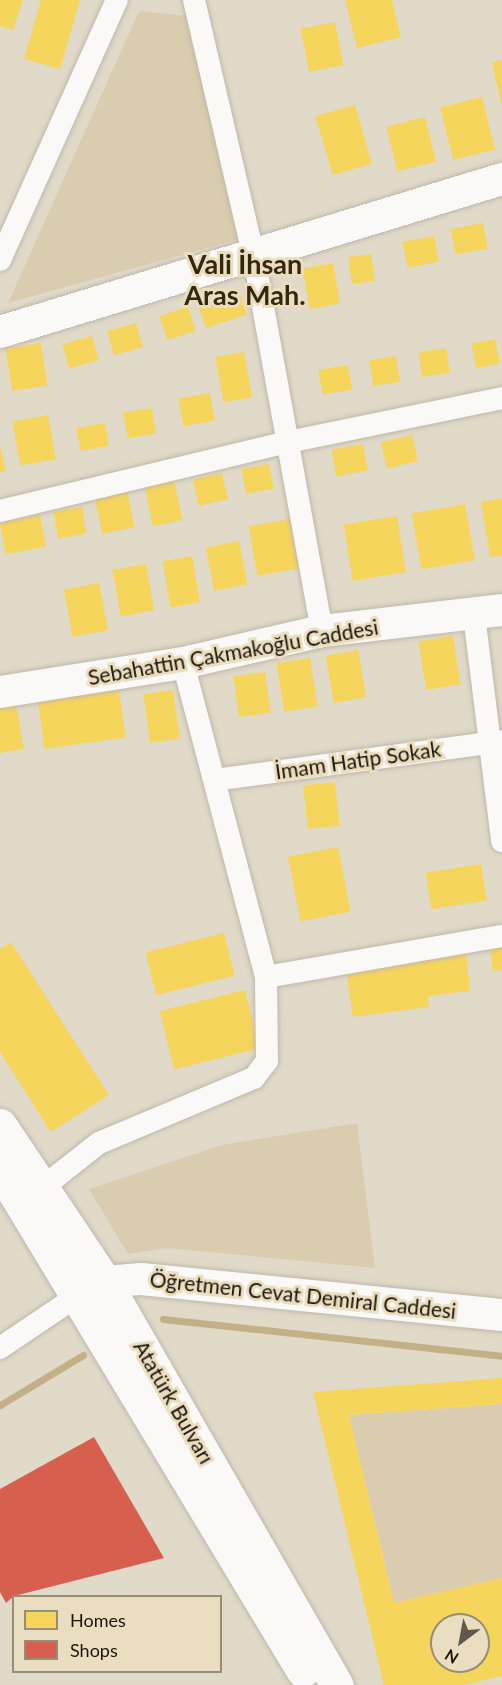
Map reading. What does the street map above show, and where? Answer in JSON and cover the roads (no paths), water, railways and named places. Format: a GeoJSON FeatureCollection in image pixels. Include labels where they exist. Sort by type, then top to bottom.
{"type":"FeatureCollection","features":[{"type":"Feature","properties":{"kind":"main road"},"geometry":{"type":"LineString","coordinates":[[0,332],[254,257],[502,179]]}},
{"type":"Feature","properties":{"kind":"main road","name":"Sebahattin Çakmakoğlu Caddesi"},"geometry":{"type":"LineString","coordinates":[[0,692],[183,663],[322,632],[488,613]]}},
{"type":"Feature","properties":{"kind":"main road","name":"Atatürk Bulvarı"},"geometry":{"type":"LineString","coordinates":[[0,1125],[43,1187],[91,1289],[312,1685]]}},
{"type":"Feature","properties":{"kind":"main road","name":"Atatürk Bulvarı"},"geometry":{"type":"LineString","coordinates":[[0,1169],[91,1289],[337,1685]]}},
{"type":"Feature","properties":{"kind":"main road","name":"Öğretmen Cevat Demiral Caddesi"},"geometry":{"type":"LineString","coordinates":[[91,1289],[141,1279],[502,1315]]}},
{"type":"Feature","properties":{"kind":"street"},"geometry":{"type":"LineString","coordinates":[[0,260],[117,0]]}},
{"type":"Feature","properties":{"kind":"street"},"geometry":{"type":"LineString","coordinates":[[194,0],[254,257],[322,632]]}},
{"type":"Feature","properties":{"kind":"street"},"geometry":{"type":"LineString","coordinates":[[0,511],[288,442],[502,398]]}},
{"type":"Feature","properties":{"kind":"street"},"geometry":{"type":"LineString","coordinates":[[488,613],[502,841]]}},
{"type":"Feature","properties":{"kind":"street"},"geometry":{"type":"LineString","coordinates":[[43,1187],[99,1143],[254,1078],[267,1061],[266,977],[183,663]]}},
{"type":"Feature","properties":{"kind":"street","name":"İmam Hatip Sokak"},"geometry":{"type":"LineString","coordinates":[[215,780],[496,742]]}},
{"type":"Feature","properties":{"kind":"street"},"geometry":{"type":"LineString","coordinates":[[266,977],[502,936]]}},
{"type":"Feature","properties":{"kind":"street"},"geometry":{"type":"LineString","coordinates":[[0,1348],[91,1289]]}},
{"type":"Feature","properties":{"kind":"waterway"},"geometry":{"type":"LineString","coordinates":[[163,1319],[502,1356]]}},
{"type":"Feature","properties":{"kind":"waterway"},"geometry":{"type":"LineString","coordinates":[[0,1405],[83,1355]]}},
{"type":"Feature","properties":{"kind":"district","name":"Vali İhsan Aras Mah."},"geometry":{"type":"Point","coordinates":[245,278]}}]}
